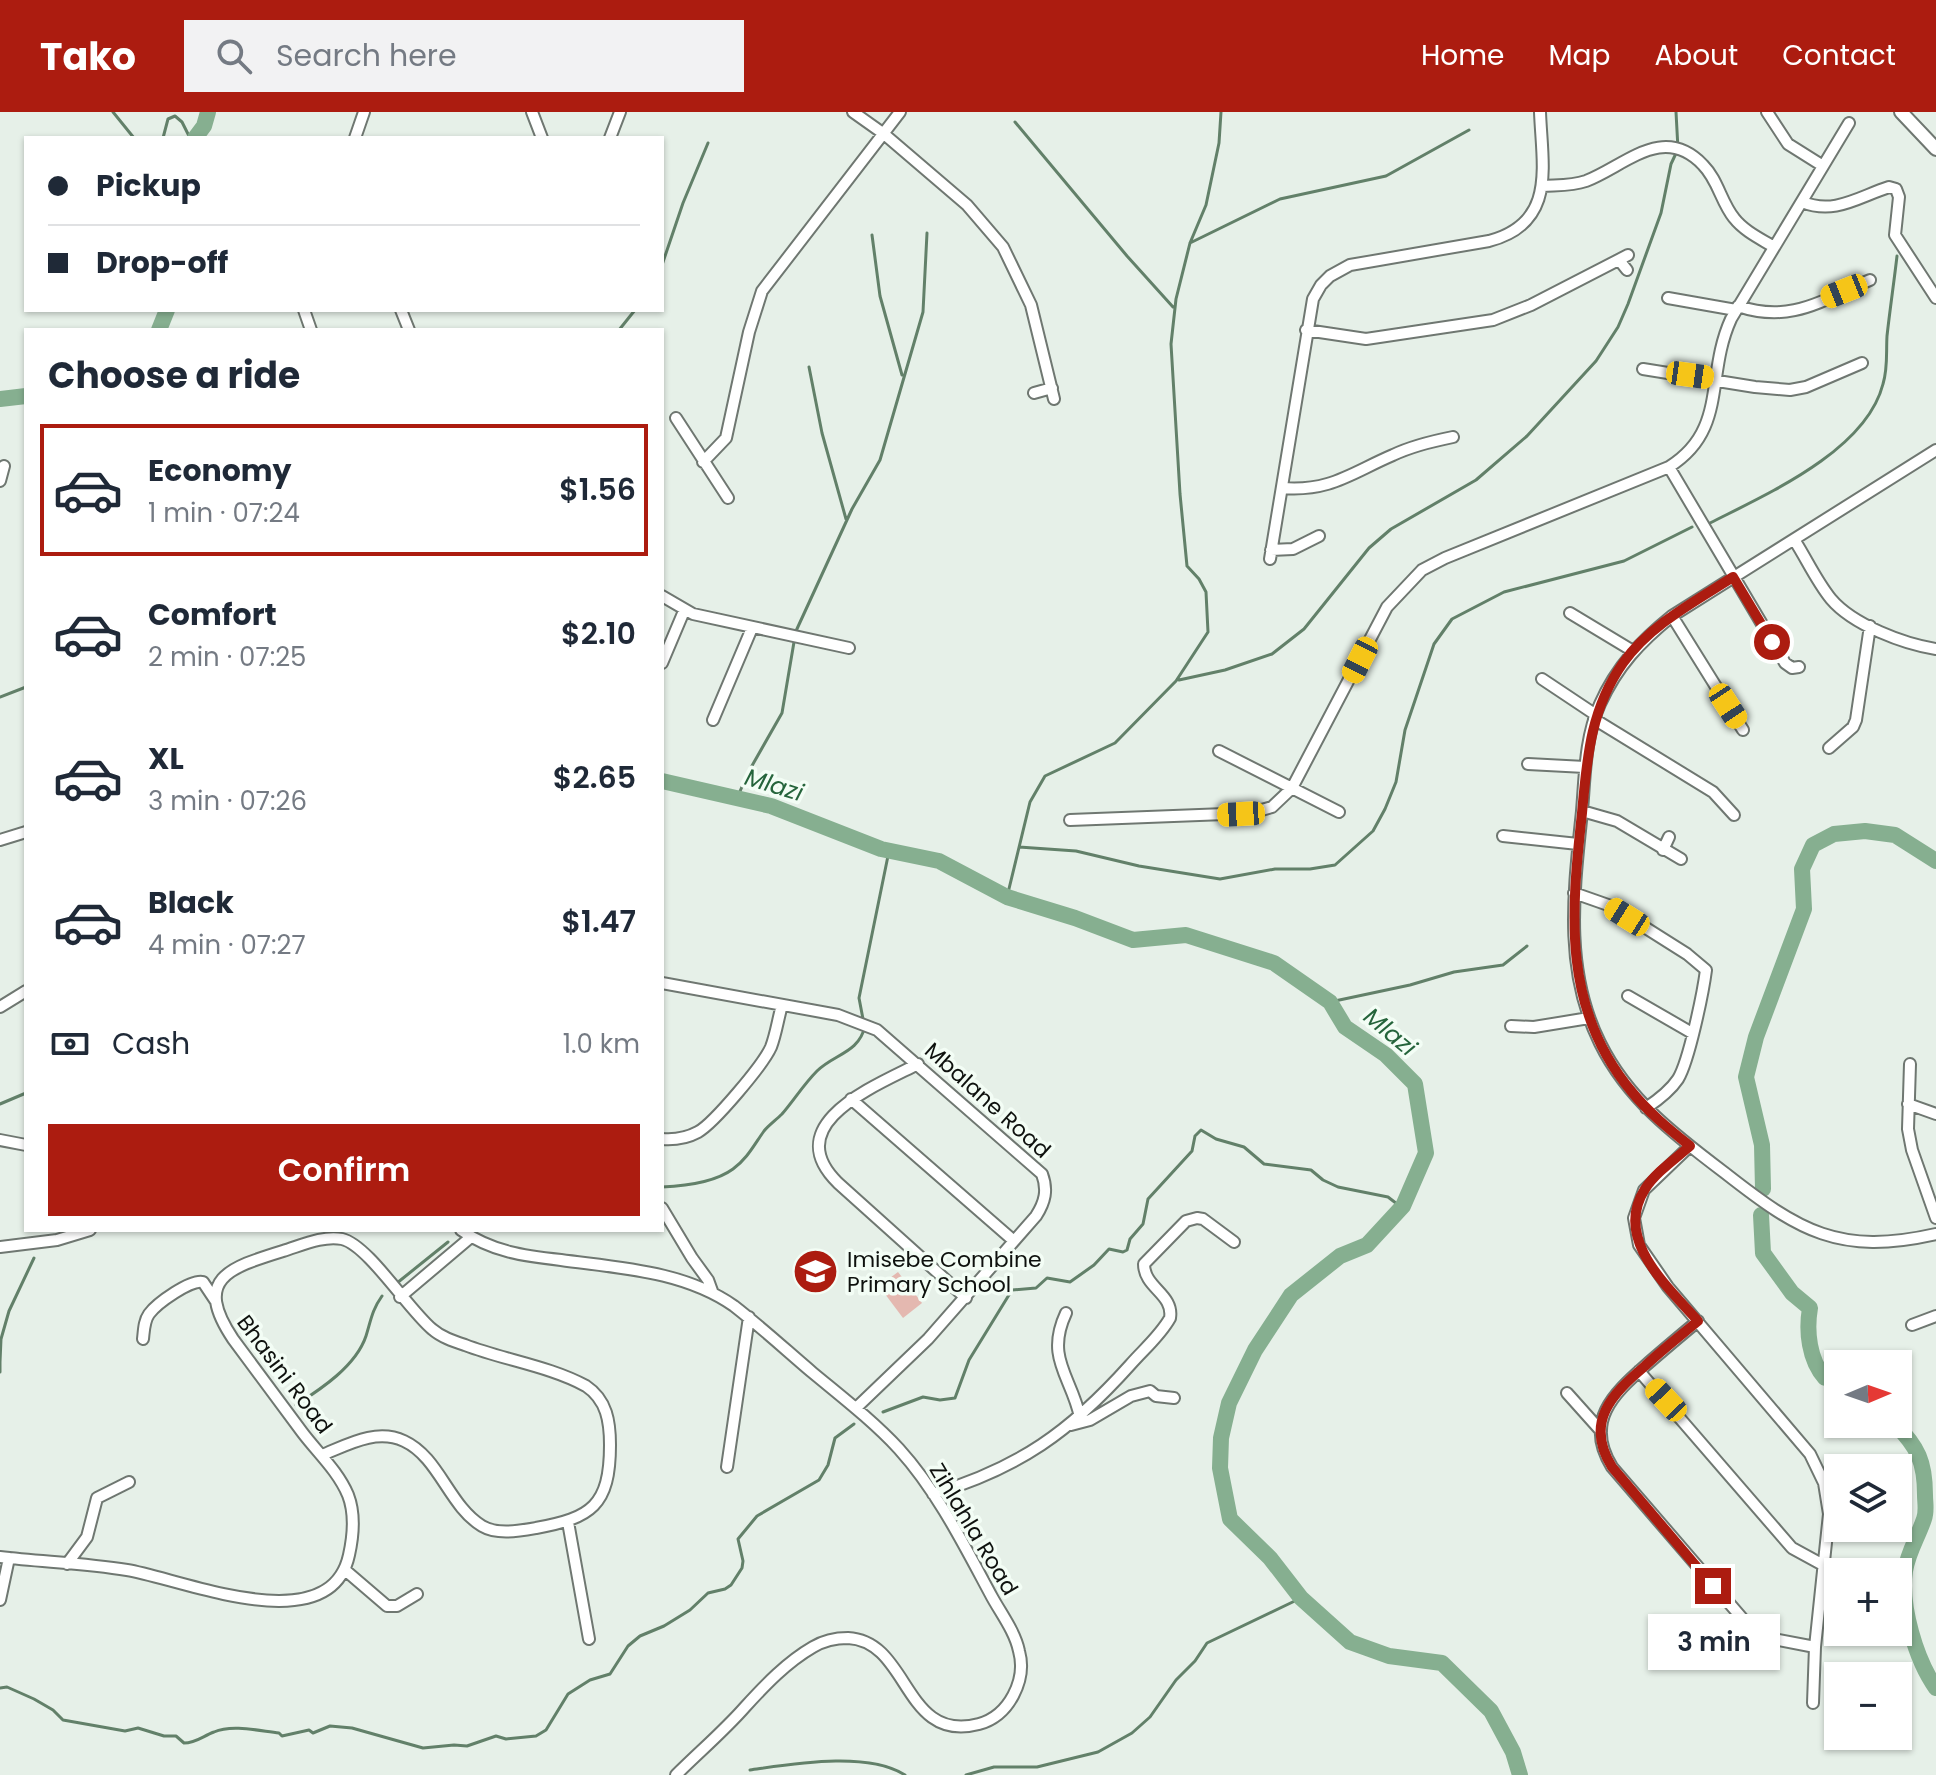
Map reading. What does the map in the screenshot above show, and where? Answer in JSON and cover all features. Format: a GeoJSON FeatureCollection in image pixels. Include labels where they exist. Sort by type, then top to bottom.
{"type":"FeatureCollection","features":[{"type":"Feature","properties":{"kind":"street"},"geometry":{"type":"LineString","coordinates":[[356,136],[364,112]]}},
{"type":"Feature","properties":{"kind":"street"},"geometry":{"type":"LineString","coordinates":[[532,112],[541,136]]}},
{"type":"Feature","properties":{"kind":"street"},"geometry":{"type":"LineString","coordinates":[[611,136],[620,112]]}},
{"type":"Feature","properties":{"kind":"street"},"geometry":{"type":"LineString","coordinates":[[853,112],[884,134],[967,205],[1003,247],[1031,305],[1053,393],[1034,393]]}},
{"type":"Feature","properties":{"kind":"street"},"geometry":{"type":"LineString","coordinates":[[703,462],[726,438],[749,332],[762,291],[900,112]]}},
{"type":"Feature","properties":{"kind":"street"},"geometry":{"type":"LineString","coordinates":[[1319,536],[1293,549],[1271,554],[1306,330],[1316,292],[1342,268],[1489,241],[1507,235],[1523,224],[1532,214],[1543,186],[1541,112]]}},
{"type":"Feature","properties":{"kind":"street"},"geometry":{"type":"LineString","coordinates":[[1767,112],[1788,144],[1823,166]]}},
{"type":"Feature","properties":{"kind":"street"},"geometry":{"type":"LineString","coordinates":[[1901,112],[1936,149]]}},
{"type":"Feature","properties":{"kind":"street"},"geometry":{"type":"LineString","coordinates":[[1070,820],[1251,813],[1272,807],[1292,788],[1387,607],[1422,570],[1669,467],[1688,454],[1705,431],[1721,341],[1737,308],[1849,123]]}},
{"type":"Feature","properties":{"kind":"street"},"geometry":{"type":"LineString","coordinates":[[1543,186],[1582,182],[1647,150],[1662,146],[1677,148],[1706,167],[1740,225],[1774,247]]}},
{"type":"Feature","properties":{"kind":"street"},"geometry":{"type":"LineString","coordinates":[[1802,202],[1821,208],[1834,207],[1889,187],[1896,189],[1899,197],[1896,238],[1936,298]]}},
{"type":"Feature","properties":{"kind":"street"},"geometry":{"type":"LineString","coordinates":[[1306,330],[1366,339],[1493,320],[1531,305],[1623,257],[1627,270]]}},
{"type":"Feature","properties":{"kind":"street"},"geometry":{"type":"LineString","coordinates":[[1668,298],[1769,314],[1786,313],[1870,280]]}},
{"type":"Feature","properties":{"kind":"street"},"geometry":{"type":"LineString","coordinates":[[1643,369],[1781,390],[1822,387],[1862,363]]}},
{"type":"Feature","properties":{"kind":"street"},"geometry":{"type":"LineString","coordinates":[[676,418],[728,498]]}},
{"type":"Feature","properties":{"kind":"street"},"geometry":{"type":"LineString","coordinates":[[1282,488],[1321,488],[1440,434],[1453,437]]}},
{"type":"Feature","properties":{"kind":"street"},"geometry":{"type":"LineString","coordinates":[[1936,450],[1672,616],[1633,651],[1615,674],[1595,717],[1585,767],[1574,893],[1575,966],[1589,1018],[1612,1065],[1646,1108],[1768,1207],[1798,1225],[1838,1238],[1867,1242],[1936,1234]]}},
{"type":"Feature","properties":{"kind":"street"},"geometry":{"type":"LineString","coordinates":[[0,481],[4,466]]}},
{"type":"Feature","properties":{"kind":"street"},"geometry":{"type":"LineString","coordinates":[[1669,467],[1785,663],[1792,668],[1799,667]]}},
{"type":"Feature","properties":{"kind":"street"},"geometry":{"type":"LineString","coordinates":[[1795,541],[1833,601],[1870,626],[1914,646],[1936,649]]}},
{"type":"Feature","properties":{"kind":"street"},"geometry":{"type":"LineString","coordinates":[[664,597],[684,611],[849,648]]}},
{"type":"Feature","properties":{"kind":"street"},"geometry":{"type":"LineString","coordinates":[[664,658],[684,611]]}},
{"type":"Feature","properties":{"kind":"street"},"geometry":{"type":"LineString","coordinates":[[1570,613],[1633,651]]}},
{"type":"Feature","properties":{"kind":"street"},"geometry":{"type":"LineString","coordinates":[[1672,616],[1743,730]]}},
{"type":"Feature","properties":{"kind":"street"},"geometry":{"type":"LineString","coordinates":[[1829,748],[1849,731],[1856,720],[1870,626]]}},
{"type":"Feature","properties":{"kind":"street"},"geometry":{"type":"LineString","coordinates":[[713,720],[752,628]]}},
{"type":"Feature","properties":{"kind":"street"},"geometry":{"type":"LineString","coordinates":[[1542,679],[1595,717],[1713,792],[1734,815]]}},
{"type":"Feature","properties":{"kind":"street"},"geometry":{"type":"LineString","coordinates":[[1219,751],[1339,812]]}},
{"type":"Feature","properties":{"kind":"street"},"geometry":{"type":"LineString","coordinates":[[1528,764],[1585,767]]}},
{"type":"Feature","properties":{"kind":"street"},"geometry":{"type":"LineString","coordinates":[[1582,811],[1617,821],[1681,859]]}},
{"type":"Feature","properties":{"kind":"street"},"geometry":{"type":"LineString","coordinates":[[0,840],[24,833]]}},
{"type":"Feature","properties":{"kind":"street"},"geometry":{"type":"LineString","coordinates":[[1503,836],[1578,844]]}},
{"type":"Feature","properties":{"kind":"street"},"geometry":{"type":"LineString","coordinates":[[1663,850],[1669,837]]}},
{"type":"Feature","properties":{"kind":"street"},"geometry":{"type":"LineString","coordinates":[[1574,893],[1611,906],[1703,965],[1706,973],[1680,1075],[1668,1091],[1646,1108]]}},
{"type":"Feature","properties":{"kind":"street","name":"Mbalane Road"},"geometry":{"type":"LineString","coordinates":[[664,983],[838,1015],[865,1024],[885,1035],[1042,1174],[1046,1191],[1042,1207],[911,1358],[856,1408]]}},
{"type":"Feature","properties":{"kind":"street"},"geometry":{"type":"LineString","coordinates":[[0,1007],[24,992]]}},
{"type":"Feature","properties":{"kind":"street"},"geometry":{"type":"LineString","coordinates":[[1628,996],[1692,1033]]}},
{"type":"Feature","properties":{"kind":"street"},"geometry":{"type":"LineString","coordinates":[[664,1139],[689,1136],[717,1116],[767,1054],[782,1005]]}},
{"type":"Feature","properties":{"kind":"street"},"geometry":{"type":"LineString","coordinates":[[1511,1026],[1534,1027],[1589,1018]]}},
{"type":"Feature","properties":{"kind":"street"},"geometry":{"type":"LineString","coordinates":[[918,1064],[851,1099],[834,1115],[821,1136],[819,1155],[823,1166],[966,1298]]}},
{"type":"Feature","properties":{"kind":"street"},"geometry":{"type":"LineString","coordinates":[[1910,1064],[1908,1129],[1912,1150],[1936,1218]]}},
{"type":"Feature","properties":{"kind":"street"},"geometry":{"type":"LineString","coordinates":[[851,1099],[1014,1241]]}},
{"type":"Feature","properties":{"kind":"street"},"geometry":{"type":"LineString","coordinates":[[1908,1104],[1936,1114]]}},
{"type":"Feature","properties":{"kind":"street"},"geometry":{"type":"LineString","coordinates":[[0,1140],[24,1145]]}},
{"type":"Feature","properties":{"kind":"street"},"geometry":{"type":"LineString","coordinates":[[1690,1146],[1644,1190],[1636,1208],[1635,1227],[1639,1245],[1648,1261],[1803,1444],[1819,1468],[1828,1500],[1825,1558]]}},
{"type":"Feature","properties":{"kind":"street"},"geometry":{"type":"LineString","coordinates":[[664,1211],[712,1291]]}},
{"type":"Feature","properties":{"kind":"street"},"geometry":{"type":"LineString","coordinates":[[933,1494],[994,1473],[1068,1426],[1112,1385],[1170,1318],[1168,1302],[1145,1275],[1144,1264],[1191,1218],[1208,1222],[1234,1242]]}},
{"type":"Feature","properties":{"kind":"street"},"geometry":{"type":"LineString","coordinates":[[0,1247],[57,1240],[83,1232]]}},
{"type":"Feature","properties":{"kind":"street","name":"Zihlahla Road"},"geometry":{"type":"LineString","coordinates":[[464,1232],[511,1254],[674,1278],[712,1291],[749,1317],[896,1446],[933,1494],[1012,1633],[1019,1651],[1019,1683],[1005,1707],[980,1724],[954,1725],[923,1711],[893,1666],[871,1644],[857,1639],[834,1639],[814,1646],[780,1673],[676,1775]]}},
{"type":"Feature","properties":{"kind":"street"},"geometry":{"type":"LineString","coordinates":[[400,1297],[471,1237]]}},
{"type":"Feature","properties":{"kind":"street","name":"Bhasini Road"},"geometry":{"type":"LineString","coordinates":[[322,1455],[367,1438],[405,1442],[422,1456],[481,1525],[503,1532],[568,1522],[581,1517],[597,1503],[607,1481],[607,1414],[598,1396],[581,1383],[447,1339],[431,1329],[369,1258],[353,1245],[339,1239],[314,1242],[243,1264],[222,1278],[215,1300],[221,1321],[343,1485],[351,1506],[352,1541],[345,1570]]}},
{"type":"Feature","properties":{"kind":"street"},"geometry":{"type":"LineString","coordinates":[[143,1339],[149,1313],[192,1281],[203,1282],[215,1300]]}},
{"type":"Feature","properties":{"kind":"street"},"geometry":{"type":"LineString","coordinates":[[1066,1313],[1058,1334],[1057,1354],[1080,1417]]}},
{"type":"Feature","properties":{"kind":"street"},"geometry":{"type":"LineString","coordinates":[[1912,1325],[1936,1316]]}},
{"type":"Feature","properties":{"kind":"street"},"geometry":{"type":"LineString","coordinates":[[727,1467],[749,1317]]}},
{"type":"Feature","properties":{"kind":"street"},"geometry":{"type":"LineString","coordinates":[[1698,1321],[1621,1387],[1608,1404],[1601,1431],[1604,1453],[1612,1467],[1748,1625],[1768,1638],[1815,1647]]}},
{"type":"Feature","properties":{"kind":"street"},"geometry":{"type":"LineString","coordinates":[[1639,1371],[1782,1538],[1800,1554],[1824,1566]]}},
{"type":"Feature","properties":{"kind":"street"},"geometry":{"type":"LineString","coordinates":[[1068,1426],[1090,1420],[1136,1394],[1150,1391],[1156,1396],[1174,1398]]}},
{"type":"Feature","properties":{"kind":"street"},"geometry":{"type":"LineString","coordinates":[[1567,1393],[1601,1431]]}},
{"type":"Feature","properties":{"kind":"street"},"geometry":{"type":"LineString","coordinates":[[67,1564],[84,1543],[97,1498],[129,1482]]}},
{"type":"Feature","properties":{"kind":"street"},"geometry":{"type":"LineString","coordinates":[[568,1522],[589,1639]]}},
{"type":"Feature","properties":{"kind":"street"},"geometry":{"type":"LineString","coordinates":[[0,1600],[5,1558],[137,1572],[237,1597],[267,1600],[289,1600],[325,1592],[336,1584],[345,1570],[387,1606],[397,1606],[417,1594]]}},
{"type":"Feature","properties":{"kind":"street"},"geometry":{"type":"LineString","coordinates":[[1813,1703],[1815,1647],[1824,1574]]}},
{"type":"Feature","properties":{"kind":"shaded area"},"geometry":{"type":"Polygon","coordinates":[[[898,1272],[922,1303],[903,1318],[879,1286],[898,1272]]]}},
{"type":"Feature","properties":{"kind":"waterway"},"geometry":{"type":"LineString","coordinates":[[113,112],[132,136]]}},
{"type":"Feature","properties":{"kind":"waterway","name":"Mlazi"},"geometry":{"type":"LineString","coordinates":[[196,136],[204,126],[208,112]]}},
{"type":"Feature","properties":{"kind":"waterway"},"geometry":{"type":"LineString","coordinates":[[1007,897],[1030,802],[1045,776],[1115,743],[1176,681],[1208,632],[1206,592],[1187,566],[1171,344],[1176,299],[1190,243],[1206,205],[1219,143],[1221,112]]}},
{"type":"Feature","properties":{"kind":"waterway"},"geometry":{"type":"LineString","coordinates":[[1179,680],[1225,670],[1272,654],[1304,629],[1369,548],[1391,529],[1476,480],[1527,436],[1596,361],[1618,327],[1661,213],[1671,164],[1678,149],[1676,112]]}},
{"type":"Feature","properties":{"kind":"waterway"},"geometry":{"type":"LineString","coordinates":[[164,136],[168,119],[175,116],[189,136]]}},
{"type":"Feature","properties":{"kind":"waterway"},"geometry":{"type":"LineString","coordinates":[[1015,122],[1173,307]]}},
{"type":"Feature","properties":{"kind":"waterway"},"geometry":{"type":"LineString","coordinates":[[1190,243],[1280,199],[1386,176],[1469,130]]}},
{"type":"Feature","properties":{"kind":"waterway"},"geometry":{"type":"LineString","coordinates":[[664,259],[708,143]]}},
{"type":"Feature","properties":{"kind":"waterway"},"geometry":{"type":"LineString","coordinates":[[796,631],[852,509],[880,460],[923,312],[927,233]]}},
{"type":"Feature","properties":{"kind":"waterway"},"geometry":{"type":"LineString","coordinates":[[872,235],[880,296],[902,375]]}},
{"type":"Feature","properties":{"kind":"waterway"},"geometry":{"type":"LineString","coordinates":[[1710,523],[1812,468],[1857,430],[1873,408],[1886,372],[1887,336],[1897,256]]}},
{"type":"Feature","properties":{"kind":"waterway","name":"Mlazi"},"geometry":{"type":"LineString","coordinates":[[160,328],[166,312]]}},
{"type":"Feature","properties":{"kind":"waterway"},"geometry":{"type":"LineString","coordinates":[[621,328],[633,312]]}},
{"type":"Feature","properties":{"kind":"waterway"},"geometry":{"type":"LineString","coordinates":[[809,367],[822,433],[846,519]]}},
{"type":"Feature","properties":{"kind":"waterway"},"geometry":{"type":"LineString","coordinates":[[0,399],[24,396]]}},
{"type":"Feature","properties":{"kind":"waterway"},"geometry":{"type":"LineString","coordinates":[[1019,847],[1076,851],[1139,866],[1220,879],[1275,869],[1335,865],[1373,831],[1385,809],[1396,782],[1405,730],[1434,644],[1452,619],[1504,592],[1624,561],[1692,527]]}},
{"type":"Feature","properties":{"kind":"waterway"},"geometry":{"type":"LineString","coordinates":[[737,798],[782,713],[794,642]]}},
{"type":"Feature","properties":{"kind":"waterway"},"geometry":{"type":"LineString","coordinates":[[0,697],[24,688]]}},
{"type":"Feature","properties":{"kind":"waterway","name":"Mlazi"},"geometry":{"type":"LineString","coordinates":[[664,781],[771,806],[881,849],[939,861],[1007,897],[1133,940],[1186,935],[1274,963],[1330,1002],[1345,1027],[1386,1055],[1415,1084],[1426,1153],[1403,1206],[1367,1245],[1340,1256],[1291,1295],[1255,1350],[1229,1403],[1221,1438],[1220,1468],[1230,1519],[1270,1558],[1301,1598],[1350,1642],[1389,1656],[1442,1663],[1491,1711],[1513,1752],[1520,1775]]}},
{"type":"Feature","properties":{"kind":"waterway"},"geometry":{"type":"LineString","coordinates":[[1763,1189],[1762,1145],[1746,1077],[1756,1037],[1804,909],[1802,869],[1813,845],[1834,834],[1865,831],[1895,835],[1936,861]]}},
{"type":"Feature","properties":{"kind":"waterway"},"geometry":{"type":"LineString","coordinates":[[863,1019],[859,998],[889,851]]}},
{"type":"Feature","properties":{"kind":"waterway"},"geometry":{"type":"LineString","coordinates":[[1330,1002],[1454,972],[1503,965],[1527,946]]}},
{"type":"Feature","properties":{"kind":"waterway"},"geometry":{"type":"LineString","coordinates":[[664,1187],[708,1181],[733,1169],[817,1071],[852,1048],[865,1026]]}},
{"type":"Feature","properties":{"kind":"waterway"},"geometry":{"type":"LineString","coordinates":[[0,1104],[24,1094]]}},
{"type":"Feature","properties":{"kind":"waterway"},"geometry":{"type":"LineString","coordinates":[[883,1412],[923,1397],[940,1400],[955,1398],[969,1360],[1012,1290],[1036,1288],[1047,1278],[1070,1282],[1094,1265],[1109,1249],[1127,1250],[1130,1239],[1143,1224],[1148,1199],[1192,1151],[1195,1136],[1201,1130],[1216,1139],[1244,1147],[1264,1164],[1311,1170],[1338,1187],[1388,1197],[1401,1207]]}},
{"type":"Feature","properties":{"kind":"waterway"},"geometry":{"type":"LineString","coordinates":[[1761,1215],[1763,1253],[1792,1293],[1810,1308],[1810,1345],[1815,1363],[1824,1377]]}},
{"type":"Feature","properties":{"kind":"waterway"},"geometry":{"type":"LineString","coordinates":[[397,1283],[448,1242]]}},
{"type":"Feature","properties":{"kind":"waterway"},"geometry":{"type":"LineString","coordinates":[[0,1362],[1,1339],[9,1311],[34,1258]]}},
{"type":"Feature","properties":{"kind":"waterway"},"geometry":{"type":"LineString","coordinates":[[296,1405],[326,1384],[354,1357],[382,1296]]}},
{"type":"Feature","properties":{"kind":"waterway"},"geometry":{"type":"LineString","coordinates":[[0,1362],[0,1372]]}},
{"type":"Feature","properties":{"kind":"waterway"},"geometry":{"type":"LineString","coordinates":[[0,1688],[7,1687],[34,1699],[63,1720],[125,1731],[138,1728],[164,1736],[176,1736],[184,1743],[229,1728],[279,1733],[282,1736],[309,1730],[313,1733],[330,1726],[352,1728],[423,1748],[467,1746],[496,1736],[506,1739],[536,1736],[546,1730],[568,1694],[590,1680],[610,1674],[628,1646],[640,1636],[690,1610],[708,1593],[731,1585],[742,1568],[738,1539],[757,1516],[819,1480],[828,1465],[835,1438],[854,1424]]}},
{"type":"Feature","properties":{"kind":"waterway"},"geometry":{"type":"LineString","coordinates":[[1907,1438],[1922,1464],[1925,1513],[1906,1564],[1905,1600],[1916,1648],[1936,1688]]}},
{"type":"Feature","properties":{"kind":"waterway"},"geometry":{"type":"LineString","coordinates":[[966,1775],[994,1767],[1037,1767],[1098,1752],[1132,1733],[1150,1717],[1207,1643],[1301,1598]]}},
{"type":"Feature","properties":{"kind":"waterway"},"geometry":{"type":"LineString","coordinates":[[750,1770],[851,1761],[871,1763],[905,1775]]}},
{"type":"Feature","properties":{"kind":"place","name":"Imisebe Combine Primary School"},"geometry":{"type":"Point","coordinates":[816,1272]}},
{"type":"Feature","properties":{"kind":"route"},"geometry":{"type":"LineString","coordinates":[[1713,1586],[1612,1467],[1602,1444],[1602,1419],[1612,1396],[1698,1321],[1643,1253],[1636,1238],[1634,1218],[1644,1190],[1690,1146],[1631,1092],[1612,1065],[1595,1032],[1575,966],[1574,893],[1587,749],[1599,705],[1625,660],[1649,634],[1672,616],[1733,577],[1772,642]]}}]}
